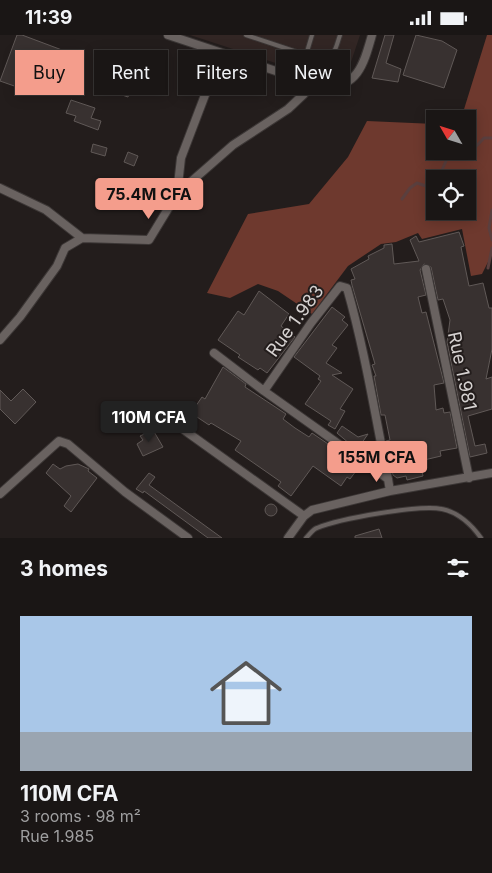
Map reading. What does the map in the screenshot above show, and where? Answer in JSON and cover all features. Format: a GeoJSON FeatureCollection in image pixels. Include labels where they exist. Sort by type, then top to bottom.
{"type":"FeatureCollection","features":[{"type":"Feature","properties":{"kind":"street"},"geometry":{"type":"LineString","coordinates":[[168,35],[181,37],[214,50]]}},
{"type":"Feature","properties":{"kind":"street"},"geometry":{"type":"LineString","coordinates":[[350,80],[356,75],[372,35]]}},
{"type":"Feature","properties":{"kind":"street"},"geometry":{"type":"LineString","coordinates":[[177,194],[181,158],[205,95]]}},
{"type":"Feature","properties":{"kind":"street"},"geometry":{"type":"LineString","coordinates":[[0,340],[20,317],[57,267],[65,248],[82,238],[150,240],[177,194],[233,145],[288,109],[303,95]]}},
{"type":"Feature","properties":{"kind":"street"},"geometry":{"type":"LineString","coordinates":[[0,188],[46,210],[82,238]]}},
{"type":"Feature","properties":{"kind":"street","name":"Rue 1.981"},"geometry":{"type":"LineString","coordinates":[[426,269],[469,478]]}},
{"type":"Feature","properties":{"kind":"street","name":"Rue 1.983"},"geometry":{"type":"LineString","coordinates":[[264,391],[340,286],[347,288],[366,369],[390,491]]}},
{"type":"Feature","properties":{"kind":"street"},"geometry":{"type":"LineString","coordinates":[[214,353],[388,479]]}},
{"type":"Feature","properties":{"kind":"street"},"geometry":{"type":"LineString","coordinates":[[184,430],[304,516]]}},
{"type":"Feature","properties":{"kind":"street"},"geometry":{"type":"LineString","coordinates":[[0,494],[59,441],[68,444],[125,492],[188,538]]}},
{"type":"Feature","properties":{"kind":"street"},"geometry":{"type":"LineString","coordinates":[[288,538],[304,516],[312,509],[390,491],[492,473]]}},
{"type":"Feature","properties":{"kind":"lane"},"geometry":{"type":"LineString","coordinates":[[246,35],[291,50]]}},
{"type":"Feature","properties":{"kind":"lane"},"geometry":{"type":"LineString","coordinates":[[308,50],[312,35]]}},
{"type":"Feature","properties":{"kind":"lane"},"geometry":{"type":"LineString","coordinates":[[335,50],[340,35]]}},
{"type":"Feature","properties":{"kind":"lane"},"geometry":{"type":"LineString","coordinates":[[306,538],[315,528],[341,521],[428,507],[443,509],[458,517],[474,527],[481,538]]}},
{"type":"Feature","properties":{"kind":"shaded area"},"geometry":{"type":"Polygon","coordinates":[[[190,35],[360,35],[350,65],[350,50],[276,50],[276,63],[266,60],[266,50],[236,50],[190,35]]]}},
{"type":"Feature","properties":{"kind":"shaded area"},"geometry":{"type":"Polygon","coordinates":[[[487,35],[492,35],[492,254],[482,274],[471,276],[462,229],[422,239],[418,233],[396,242],[381,244],[348,266],[312,314],[278,291],[258,284],[230,298],[207,293],[248,214],[309,204],[348,157],[367,121],[426,124],[426,160],[476,160],[476,110],[464,110],[487,35]]]}},
{"type":"Feature","properties":{"kind":"building"},"geometry":{"type":"Polygon","coordinates":[[[17,35],[22,35],[62,50],[15,50],[15,86],[0,81],[17,35]]]}},
{"type":"Feature","properties":{"kind":"building"},"geometry":{"type":"Polygon","coordinates":[[[385,35],[394,35],[386,63],[401,69],[398,82],[372,78],[385,35]]]}},
{"type":"Feature","properties":{"kind":"building"},"geometry":{"type":"Polygon","coordinates":[[[416,35],[442,41],[457,50],[444,88],[403,75],[416,35]]]}},
{"type":"Feature","properties":{"kind":"building"},"geometry":{"type":"Polygon","coordinates":[[[71,100],[95,108],[91,118],[101,121],[98,130],[74,121],[76,116],[66,113],[71,100]]]}},
{"type":"Feature","properties":{"kind":"building"},"geometry":{"type":"Polygon","coordinates":[[[93,144],[107,148],[105,156],[91,152],[93,144]]]}},
{"type":"Feature","properties":{"kind":"building"},"geometry":{"type":"Polygon","coordinates":[[[128,152],[138,156],[134,166],[124,162],[128,152]]]}},
{"type":"Feature","properties":{"kind":"building"},"geometry":{"type":"Polygon","coordinates":[[[459,232],[464,246],[461,247],[469,286],[483,283],[489,308],[492,308],[492,349],[486,379],[492,377],[492,409],[468,416],[475,446],[485,444],[487,453],[470,457],[447,342],[450,320],[443,299],[438,300],[431,267],[424,264],[420,270],[426,295],[418,297],[422,313],[426,312],[444,383],[434,385],[436,410],[443,408],[444,413],[450,412],[457,448],[440,451],[441,456],[420,461],[423,476],[407,480],[406,476],[397,478],[393,475],[386,441],[390,440],[385,415],[381,415],[374,376],[376,376],[372,365],[375,364],[352,285],[351,280],[355,279],[351,269],[369,259],[368,256],[384,248],[384,245],[392,244],[394,264],[419,261],[410,240],[416,236],[419,242],[459,232]]]}},
{"type":"Feature","properties":{"kind":"building"},"geometry":{"type":"Polygon","coordinates":[[[259,291],[289,314],[281,326],[295,337],[267,373],[260,368],[258,370],[238,357],[240,355],[218,340],[238,311],[244,315],[259,291]]]}},
{"type":"Feature","properties":{"kind":"building"},"geometry":{"type":"Polygon","coordinates":[[[332,307],[345,317],[342,320],[348,325],[332,345],[337,348],[326,363],[342,373],[332,375],[353,389],[340,409],[345,411],[335,429],[328,425],[331,421],[305,404],[321,381],[318,379],[320,376],[294,357],[332,307]]]}},
{"type":"Feature","properties":{"kind":"building"},"geometry":{"type":"Polygon","coordinates":[[[223,367],[246,384],[245,387],[286,414],[283,419],[295,428],[309,437],[312,433],[356,463],[352,469],[356,471],[350,479],[347,477],[341,486],[313,466],[291,496],[278,486],[281,482],[235,450],[241,441],[211,423],[209,425],[191,413],[202,397],[205,399],[223,367]]]}},
{"type":"Feature","properties":{"kind":"building"},"geometry":{"type":"Polygon","coordinates":[[[23,389],[36,402],[15,424],[0,409],[0,390],[11,401],[23,389]]]}},
{"type":"Feature","properties":{"kind":"building"},"geometry":{"type":"Polygon","coordinates":[[[342,426],[358,437],[368,434],[357,450],[337,433],[342,426]]]}},
{"type":"Feature","properties":{"kind":"building"},"geometry":{"type":"Polygon","coordinates":[[[153,430],[163,447],[143,456],[137,444],[143,440],[140,436],[153,430]]]}},
{"type":"Feature","properties":{"kind":"building"},"geometry":{"type":"Polygon","coordinates":[[[53,464],[60,469],[78,464],[89,469],[88,471],[97,478],[71,512],[64,506],[71,496],[46,473],[53,464]]]}},
{"type":"Feature","properties":{"kind":"building"},"geometry":{"type":"Polygon","coordinates":[[[149,473],[155,477],[149,485],[222,538],[208,538],[144,491],[143,493],[136,489],[149,473]]]}},
{"type":"Feature","properties":{"kind":"building"},"geometry":{"type":"Polygon","coordinates":[[[269,504],[273,504],[277,510],[273,516],[269,516],[265,512],[265,508],[269,504]]]}},
{"type":"Feature","properties":{"kind":"building"},"geometry":{"type":"Polygon","coordinates":[[[379,529],[382,538],[355,538],[355,536],[379,529]]]}},
{"type":"Feature","properties":{"kind":"waterway"},"geometry":{"type":"LineString","coordinates":[[442,170],[450,152],[468,155],[484,138],[492,138]]}},
{"type":"Feature","properties":{"kind":"waterway"},"geometry":{"type":"LineString","coordinates":[[402,199],[410,188],[417,183],[426,186]]}},
{"type":"Feature","properties":{"kind":"waterway"},"geometry":{"type":"LineString","coordinates":[[492,210],[489,228],[492,240]]}},
{"type":"Feature","properties":{"kind":"waterway"},"geometry":{"type":"LineString","coordinates":[[488,268],[492,248]]}}]}
